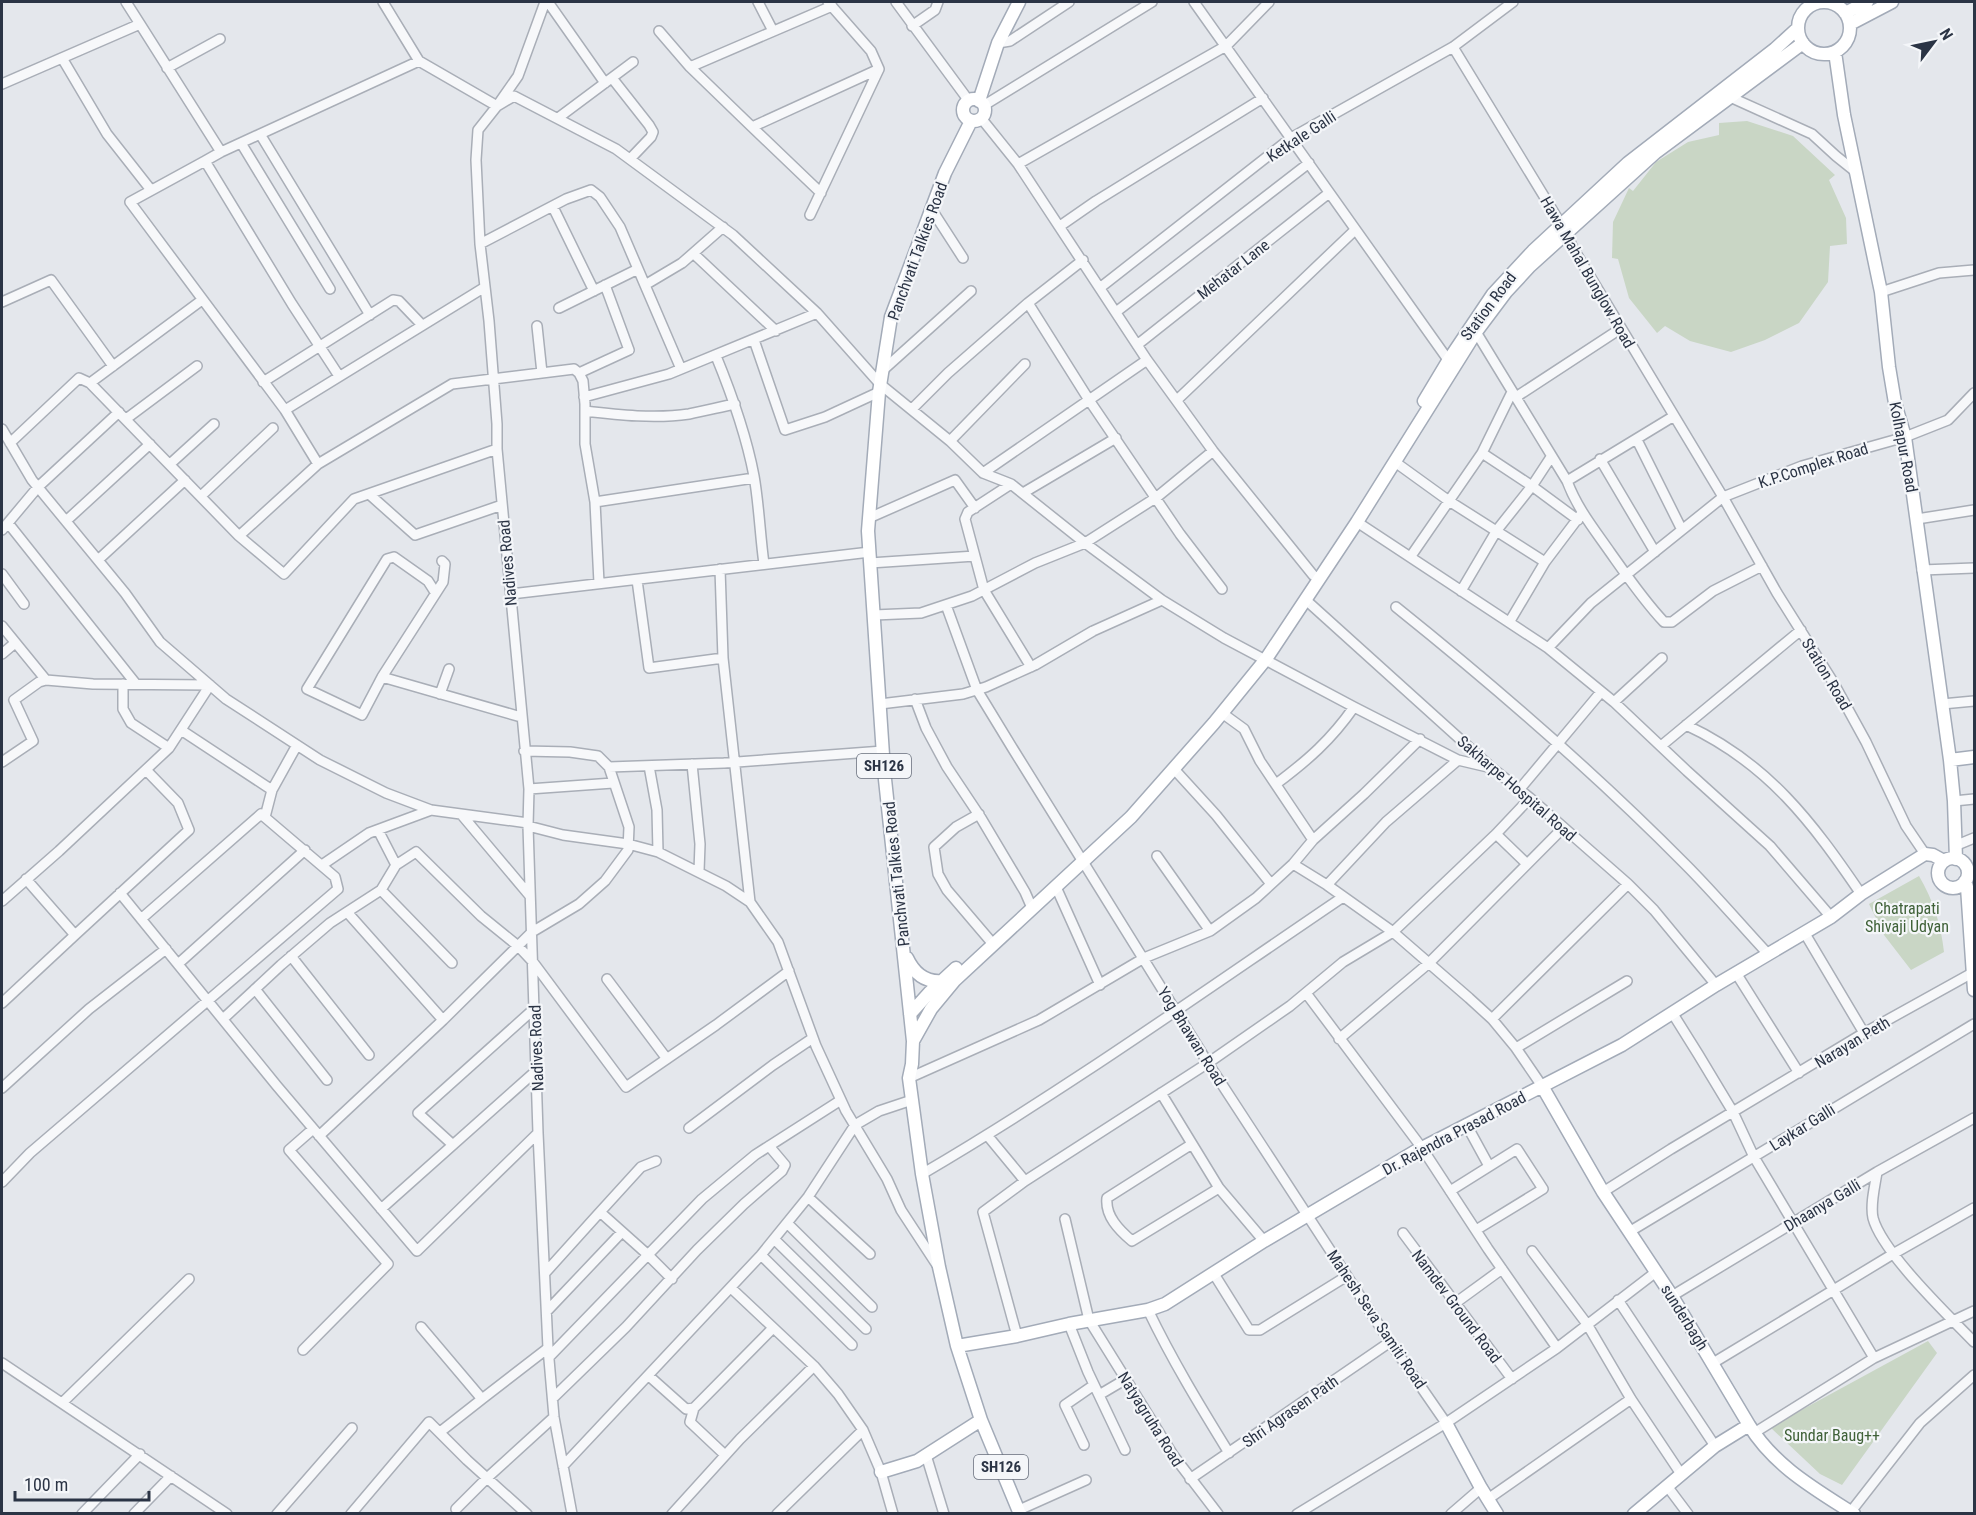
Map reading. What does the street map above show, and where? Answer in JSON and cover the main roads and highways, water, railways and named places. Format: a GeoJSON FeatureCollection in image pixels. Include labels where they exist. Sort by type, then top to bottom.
{"type":"FeatureCollection","features":[{"type":"Feature","properties":{"kind":"main road","name":"Panchvati Talkies Road"},"geometry":{"type":"LineString","coordinates":[[981,1420],[957,1346],[939,1268],[922,1174],[909,1078],[912,1064],[910,1014],[883,751],[868,531],[880,382],[891,317],[945,173],[977,109],[998,43],[1019,2]]}},
{"type":"Feature","properties":{"kind":"main road"},"geometry":{"type":"LineString","coordinates":[[1848,18],[1827,2],[1810,4],[1800,20],[1799,37],[1810,50],[1826,54],[1835,52],[1847,41],[1848,18],[1868,2]]}},
{"type":"Feature","properties":{"kind":"main road"},"geometry":{"type":"LineString","coordinates":[[1848,18],[1892,2]]}},
{"type":"Feature","properties":{"kind":"main road","name":"Station Road"},"geometry":{"type":"LineString","coordinates":[[1263,658],[1306,601],[1328,556],[1392,455],[1452,365],[1506,292],[1644,150],[1775,50],[1798,28]]}},
{"type":"Feature","properties":{"kind":"main road","name":"Station Road"},"geometry":{"type":"LineString","coordinates":[[1263,658],[1296,605],[1358,522],[1493,294],[1533,251],[1564,230],[1655,153],[1803,43]]}},
{"type":"Feature","properties":{"kind":"main road","name":"Kolhapur Road"},"geometry":{"type":"LineString","coordinates":[[1835,52],[1844,115],[1881,292],[1892,385],[1905,437],[1917,519],[1954,801],[1957,845],[1950,860]]}},
{"type":"Feature","properties":{"kind":"main road"},"geometry":{"type":"LineString","coordinates":[[910,1014],[943,981],[1131,817],[1222,713],[1263,658]]}},
{"type":"Feature","properties":{"kind":"main road"},"geometry":{"type":"LineString","coordinates":[[1031,905],[1056,887],[1101,837],[1152,786],[1263,658]]}},
{"type":"Feature","properties":{"kind":"main road"},"geometry":{"type":"LineString","coordinates":[[1950,760],[1974,757]]}},
{"type":"Feature","properties":{"kind":"main road","name":"Dr. Rajendra Prasad Road"},"geometry":{"type":"LineString","coordinates":[[957,1346],[1148,1310],[1166,1304],[1264,1241],[1422,1148],[1623,1045],[1716,985],[1831,917],[1861,894],[1925,854],[1950,860]]}},
{"type":"Feature","properties":{"kind":"main road"},"geometry":{"type":"LineString","coordinates":[[1969,887],[1954,887],[1942,883],[1938,871],[1950,860],[1966,867],[1969,887],[1973,934],[1974,990]]}},
{"type":"Feature","properties":{"kind":"main road"},"geometry":{"type":"LineString","coordinates":[[912,1041],[939,997],[991,941]]}},
{"type":"Feature","properties":{"kind":"main road"},"geometry":{"type":"LineString","coordinates":[[904,952],[915,971],[923,978],[930,981],[943,981]]}},
{"type":"Feature","properties":{"kind":"main road","name":"sunderbagh"},"geometry":{"type":"LineString","coordinates":[[1542,1086],[1603,1192],[1672,1296],[1765,1449],[1781,1465],[1851,1513]]}},
{"type":"Feature","properties":{"kind":"main road"},"geometry":{"type":"LineString","coordinates":[[881,1472],[917,1461],[981,1420]]}},
{"type":"Feature","properties":{"kind":"main road","name":"SH126"},"geometry":{"type":"LineString","coordinates":[[981,1420],[1020,1512]]}},
{"type":"Feature","properties":{"kind":"main road"},"geometry":{"type":"LineString","coordinates":[[1446,1423],[1497,1514]]}},
{"type":"Feature","properties":{"kind":"main road"},"geometry":{"type":"LineString","coordinates":[[1634,1514],[1715,1446],[1752,1429]]}},
{"type":"Feature","properties":{"kind":"park label","name":"Chatrapati Shivaji Udyan"},"geometry":{"type":"Point","coordinates":[1907,917]}},
{"type":"Feature","properties":{"kind":"park label","name":"Sundar Baug++"},"geometry":{"type":"Point","coordinates":[1832,1435]}}]}
